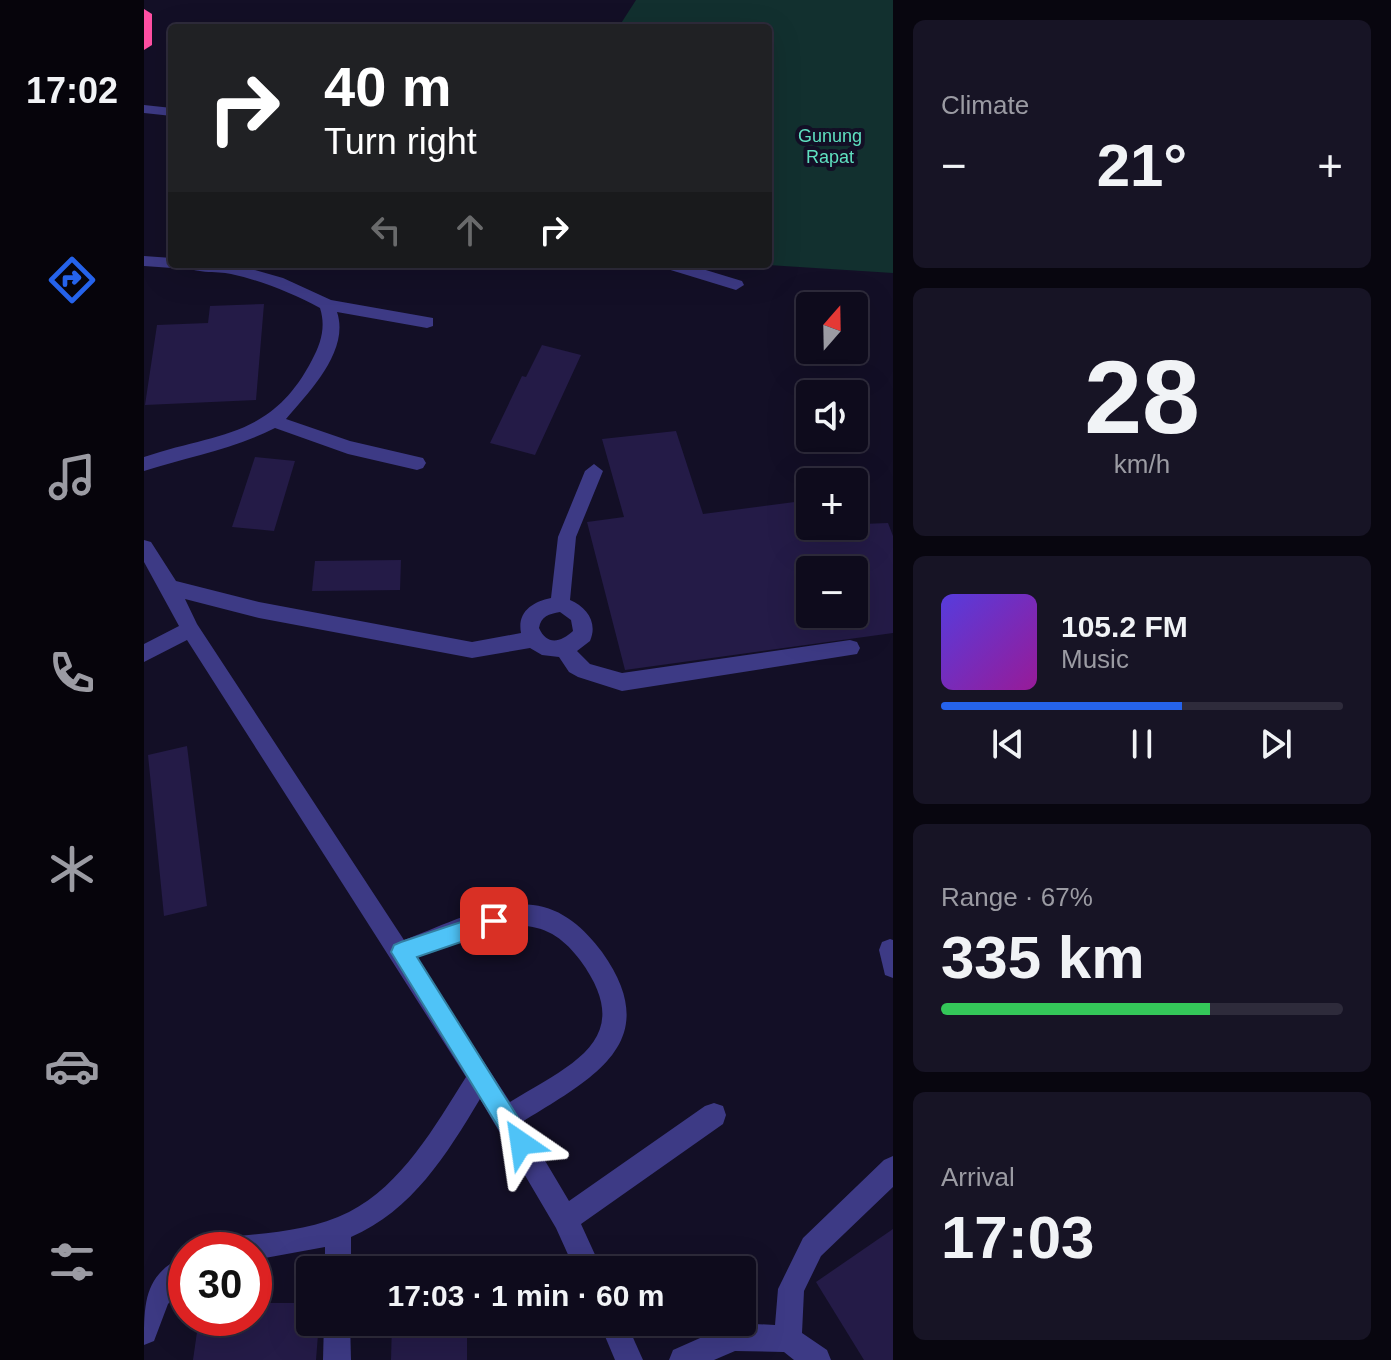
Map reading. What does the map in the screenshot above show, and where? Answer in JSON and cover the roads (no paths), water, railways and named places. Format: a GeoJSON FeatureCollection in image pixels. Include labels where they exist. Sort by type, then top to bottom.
{"type":"FeatureCollection","features":[{"type":"Feature","properties":{"kind":"highway"},"geometry":{"type":"LineString","coordinates":[[144,14],[144,45]]}},
{"type":"Feature","properties":{"kind":"street"},"geometry":{"type":"LineString","coordinates":[[144,109],[168,112]]}},
{"type":"Feature","properties":{"kind":"street"},"geometry":{"type":"LineString","coordinates":[[144,261],[168,263]]}},
{"type":"Feature","properties":{"kind":"street"},"geometry":{"type":"LineString","coordinates":[[231,268],[270,277],[327,305],[427,322]]}},
{"type":"Feature","properties":{"kind":"street"},"geometry":{"type":"LineString","coordinates":[[682,268],[736,285]]}},
{"type":"Feature","properties":{"kind":"street"},"geometry":{"type":"LineString","coordinates":[[144,464],[181,451],[240,438],[274,421],[312,377],[326,350],[333,323],[327,305]]}},
{"type":"Feature","properties":{"kind":"street"},"geometry":{"type":"LineString","coordinates":[[274,421],[348,447],[417,463]]}},
{"type":"Feature","properties":{"kind":"street"},"geometry":{"type":"LineString","coordinates":[[560,604],[567,537],[594,471]]}},
{"type":"Feature","properties":{"kind":"street"},"geometry":{"type":"LineString","coordinates":[[144,547],[170,587],[190,629],[506,1118],[565,1219],[582,1256]]}},
{"type":"Feature","properties":{"kind":"street"},"geometry":{"type":"LineString","coordinates":[[170,587],[259,610],[472,650],[532,639]]}},
{"type":"Feature","properties":{"kind":"street"},"geometry":{"type":"LineString","coordinates":[[560,604],[572,608],[584,625],[583,635],[565,650],[541,647],[532,639],[528,629],[530,618],[547,605],[560,604]]}},
{"type":"Feature","properties":{"kind":"street"},"geometry":{"type":"LineString","coordinates":[[144,654],[190,629]]}},
{"type":"Feature","properties":{"kind":"street"},"geometry":{"type":"LineString","coordinates":[[565,650],[576,666],[622,682],[850,648]]}},
{"type":"Feature","properties":{"kind":"street"},"geometry":{"type":"LineString","coordinates":[[401,952],[494,921],[523,915],[540,916],[569,929],[595,959],[617,1000],[617,1027],[591,1063],[506,1118]]}},
{"type":"Feature","properties":{"kind":"street"},"geometry":{"type":"LineString","coordinates":[[272,1245],[338,1231],[364,1218],[418,1170],[479,1078]]}},
{"type":"Feature","properties":{"kind":"street"},"geometry":{"type":"LineString","coordinates":[[565,1219],[714,1115]]}},
{"type":"Feature","properties":{"kind":"street"},"geometry":{"type":"LineString","coordinates":[[788,1339],[791,1289],[812,1247],[893,1169]]}},
{"type":"Feature","properties":{"kind":"street"},"geometry":{"type":"LineString","coordinates":[[338,1231],[338,1256]]}},
{"type":"Feature","properties":{"kind":"street"},"geometry":{"type":"LineString","coordinates":[[144,1331],[148,1311],[168,1281]]}},
{"type":"Feature","properties":{"kind":"street"},"geometry":{"type":"LineString","coordinates":[[337,1336],[337,1360]]}},
{"type":"Feature","properties":{"kind":"street"},"geometry":{"type":"LineString","coordinates":[[618,1336],[629,1360]]}},
{"type":"Feature","properties":{"kind":"street"},"geometry":{"type":"LineString","coordinates":[[683,1360],[734,1337],[788,1339],[817,1360]]}},
{"type":"Feature","properties":{"kind":"park label","name":"Gunung Rapat"},"geometry":{"type":"Point","coordinates":[830,146]}}]}
